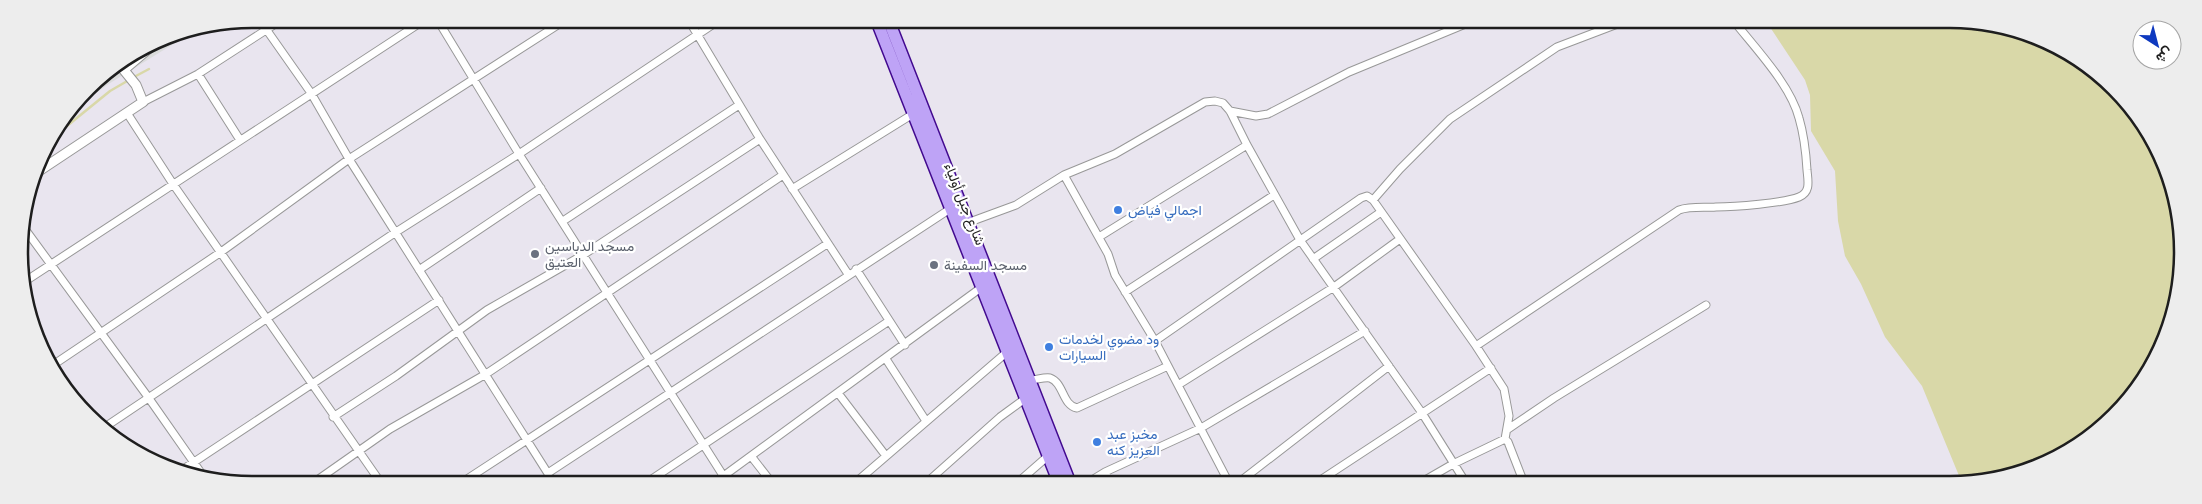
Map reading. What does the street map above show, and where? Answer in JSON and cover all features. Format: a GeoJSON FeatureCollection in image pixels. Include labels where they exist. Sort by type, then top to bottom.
{"type":"FeatureCollection","features":[{"type":"Feature","properties":{"kind":"main road","name":"شارع جبل أولياء"},"geometry":{"type":"LineString","coordinates":[[879,28],[1056,476]]}},
{"type":"Feature","properties":{"kind":"main road","name":"شارع جبل أولياء"},"geometry":{"type":"LineString","coordinates":[[891,28],[1067,476]]}},
{"type":"Feature","properties":{"kind":"street"},"geometry":{"type":"LineString","coordinates":[[29,279],[311,92],[412,28]]}},
{"type":"Feature","properties":{"kind":"street"},"geometry":{"type":"LineString","coordinates":[[442,28],[519,154],[671,392],[702,445],[724,476],[982,287]]}},
{"type":"Feature","properties":{"kind":"street"},"geometry":{"type":"LineString","coordinates":[[57,362],[221,252],[349,159],[554,28]]}},
{"type":"Feature","properties":{"kind":"street"},"geometry":{"type":"LineString","coordinates":[[694,28],[783,176],[848,274]]}},
{"type":"Feature","properties":{"kind":"street"},"geometry":{"type":"LineString","coordinates":[[108,425],[396,232],[519,154],[706,28]]}},
{"type":"Feature","properties":{"kind":"street"},"geometry":{"type":"LineString","coordinates":[[1230,111],[1256,116],[1268,114],[1348,72],[1455,28]]}},
{"type":"Feature","properties":{"kind":"street"},"geometry":{"type":"LineString","coordinates":[[1373,200],[1431,137],[1466,108],[1557,47],[1607,28]]}},
{"type":"Feature","properties":{"kind":"street"},"geometry":{"type":"LineString","coordinates":[[1476,346],[1679,210],[1764,203],[1805,194],[1809,187],[1806,149],[1799,116],[1784,87],[1739,28]]}},
{"type":"Feature","properties":{"kind":"street"},"geometry":{"type":"LineString","coordinates":[[44,167],[143,102],[198,74],[266,29],[311,92],[349,159],[550,476]]}},
{"type":"Feature","properties":{"kind":"street"},"geometry":{"type":"LineString","coordinates":[[123,68],[136,85],[143,102]]}},
{"type":"Feature","properties":{"kind":"street"},"geometry":{"type":"LineString","coordinates":[[198,74],[240,140]]}},
{"type":"Feature","properties":{"kind":"street"},"geometry":{"type":"LineString","coordinates":[[967,223],[1016,205],[1064,175],[1114,154],[1205,102],[1215,100],[1223,103],[1230,111],[1300,240],[1422,413],[1461,476]]}},
{"type":"Feature","properties":{"kind":"street"},"geometry":{"type":"LineString","coordinates":[[562,221],[739,105]]}},
{"type":"Feature","properties":{"kind":"street"},"geometry":{"type":"LineString","coordinates":[[127,113],[173,184],[376,476]]}},
{"type":"Feature","properties":{"kind":"street"},"geometry":{"type":"LineString","coordinates":[[792,190],[913,114]]}},
{"type":"Feature","properties":{"kind":"street"},"geometry":{"type":"LineString","coordinates":[[334,417],[458,333],[487,310],[583,254],[760,139]]}},
{"type":"Feature","properties":{"kind":"street"},"geometry":{"type":"LineString","coordinates":[[1099,237],[1247,145]]}},
{"type":"Feature","properties":{"kind":"street"},"geometry":{"type":"LineString","coordinates":[[1064,175],[1108,254],[1115,275],[1155,341],[1225,476]]}},
{"type":"Feature","properties":{"kind":"street"},"geometry":{"type":"LineString","coordinates":[[323,476],[404,420],[486,374],[783,176]]}},
{"type":"Feature","properties":{"kind":"street"},"geometry":{"type":"LineString","coordinates":[[419,270],[541,188]]}},
{"type":"Feature","properties":{"kind":"street"},"geometry":{"type":"LineString","coordinates":[[1125,292],[1274,195]]}},
{"type":"Feature","properties":{"kind":"street"},"geometry":{"type":"LineString","coordinates":[[1155,341],[1361,198],[1367,196],[1373,200],[1476,346],[1504,389],[1506,396],[1510,416],[1505,439],[1432,476]]}},
{"type":"Feature","properties":{"kind":"street"},"geometry":{"type":"LineString","coordinates":[[548,473],[848,274],[950,209]]}},
{"type":"Feature","properties":{"kind":"street"},"geometry":{"type":"LineString","coordinates":[[1314,259],[1381,212]]}},
{"type":"Feature","properties":{"kind":"street"},"geometry":{"type":"LineString","coordinates":[[28,233],[199,470]]}},
{"type":"Feature","properties":{"kind":"street"},"geometry":{"type":"LineString","coordinates":[[1178,385],[1334,288],[1400,239]]}},
{"type":"Feature","properties":{"kind":"street"},"geometry":{"type":"LineString","coordinates":[[472,476],[827,244]]}},
{"type":"Feature","properties":{"kind":"street"},"geometry":{"type":"LineString","coordinates":[[856,269],[905,345]]}},
{"type":"Feature","properties":{"kind":"street"},"geometry":{"type":"LineString","coordinates":[[187,467],[439,300]]}},
{"type":"Feature","properties":{"kind":"street"},"geometry":{"type":"LineString","coordinates":[[1508,429],[1554,398],[1706,305]]}},
{"type":"Feature","properties":{"kind":"street"},"geometry":{"type":"LineString","coordinates":[[656,476],[889,321]]}},
{"type":"Feature","properties":{"kind":"street"},"geometry":{"type":"LineString","coordinates":[[1098,476],[1201,428],[1365,331]]}},
{"type":"Feature","properties":{"kind":"street"},"geometry":{"type":"LineString","coordinates":[[863,476],[1007,352]]}},
{"type":"Feature","properties":{"kind":"street"},"geometry":{"type":"LineString","coordinates":[[886,359],[926,421]]}},
{"type":"Feature","properties":{"kind":"street"},"geometry":{"type":"LineString","coordinates":[[1030,380],[1048,378],[1054,380],[1069,406],[1077,408],[1168,366]]}},
{"type":"Feature","properties":{"kind":"street"},"geometry":{"type":"LineString","coordinates":[[1247,476],[1389,366]]}},
{"type":"Feature","properties":{"kind":"street"},"geometry":{"type":"LineString","coordinates":[[1327,476],[1491,368]]}},
{"type":"Feature","properties":{"kind":"street"},"geometry":{"type":"LineString","coordinates":[[838,393],[886,456]]}},
{"type":"Feature","properties":{"kind":"street"},"geometry":{"type":"LineString","coordinates":[[934,476],[1012,406],[1026,398]]}},
{"type":"Feature","properties":{"kind":"street"},"geometry":{"type":"LineString","coordinates":[[1505,439],[1508,442],[1520,476]]}},
{"type":"Feature","properties":{"kind":"street"},"geometry":{"type":"LineString","coordinates":[[751,456],[767,476]]}},
{"type":"Feature","properties":{"kind":"street"},"geometry":{"type":"LineString","coordinates":[[1025,476],[1048,456]]}},
{"type":"Feature","properties":{"kind":"street"},"geometry":{"type":"LineString","coordinates":[[1105,472],[1107,476]]}},
{"type":"Feature","properties":{"kind":"shaded area"},"geometry":{"type":"Polygon","coordinates":[[[1771,28],[1979,29],[2022,39],[2049,51],[2087,74],[2119,104],[2137,127],[2163,180],[2173,223],[2174,267],[2167,310],[2151,351],[2128,389],[2098,421],[2075,439],[2022,465],[1979,475],[1959,476],[1922,386],[1885,337],[1861,284],[1845,256],[1838,221],[1835,171],[1811,131],[1810,95],[1805,80],[1771,28]]]}},
{"type":"Feature","properties":{"kind":"shaded area"},"geometry":{"type":"Polygon","coordinates":[[[183,38],[107,85],[86,100],[104,83],[127,65],[183,38]]]}},
{"type":"Feature","properties":{"kind":"waterway"},"geometry":{"type":"LineString","coordinates":[[134,77],[149,69]]}},
{"type":"Feature","properties":{"kind":"waterway"},"geometry":{"type":"LineString","coordinates":[[64,128],[110,91],[129,80]]}},
{"type":"Feature","properties":{"kind":"place","name":"اجمالي فياض"},"geometry":{"type":"Point","coordinates":[1118,210]}},
{"type":"Feature","properties":{"kind":"place","name":"مسجد الدباسين العتيق"},"geometry":{"type":"Point","coordinates":[535,254]}},
{"type":"Feature","properties":{"kind":"place","name":"مسجد السفينة"},"geometry":{"type":"Point","coordinates":[934,265]}},
{"type":"Feature","properties":{"kind":"place","name":"ود مضوي لخدمات السيارات"},"geometry":{"type":"Point","coordinates":[1049,347]}},
{"type":"Feature","properties":{"kind":"place","name":"مخبز عبد العزيز كنه"},"geometry":{"type":"Point","coordinates":[1097,442]}}]}
